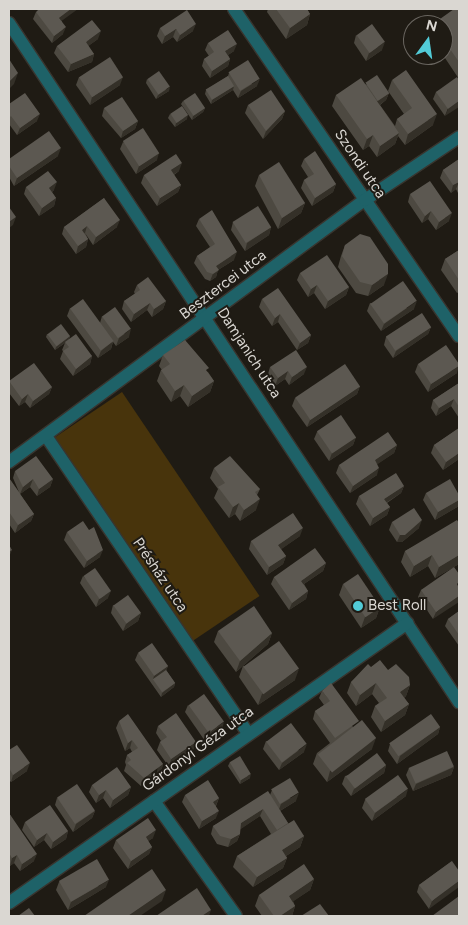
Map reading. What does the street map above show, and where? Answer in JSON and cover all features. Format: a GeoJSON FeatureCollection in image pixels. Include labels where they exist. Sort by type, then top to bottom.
{"type":"FeatureCollection","features":[{"type":"Feature","properties":{"kind":"street","name":"Szondi utca"},"geometry":{"type":"LineString","coordinates":[[234,9],[459,336]]}},
{"type":"Feature","properties":{"kind":"street","name":"Damjanich utca"},"geometry":{"type":"LineString","coordinates":[[9,23],[207,318],[459,702]]}},
{"type":"Feature","properties":{"kind":"street","name":"Besztercei utca"},"geometry":{"type":"LineString","coordinates":[[9,462],[365,200],[459,137]]}},
{"type":"Feature","properties":{"kind":"street","name":"Présház utca"},"geometry":{"type":"LineString","coordinates":[[46,436],[247,732]]}},
{"type":"Feature","properties":{"kind":"street","name":"Gárdonyi Géza utca"},"geometry":{"type":"LineString","coordinates":[[9,903],[154,801],[247,732],[407,623]]}},
{"type":"Feature","properties":{"kind":"street"},"geometry":{"type":"LineString","coordinates":[[154,801],[236,916]]}},
{"type":"Feature","properties":{"kind":"shaded area"},"geometry":{"type":"Polygon","coordinates":[[[122,392],[260,596],[191,642],[53,438],[122,392]]]}},
{"type":"Feature","properties":{"kind":"building"},"geometry":{"type":"Polygon","coordinates":[[[39,9],[71,9],[59,18],[66,27],[54,36],[36,12],[39,9]]]}},
{"type":"Feature","properties":{"kind":"building"},"geometry":{"type":"Polygon","coordinates":[[[276,9],[307,9],[310,14],[290,28],[276,9]]]}},
{"type":"Feature","properties":{"kind":"building"},"geometry":{"type":"Polygon","coordinates":[[[454,9],[459,10],[459,62],[453,53],[453,15],[446,15],[454,9]]]}},
{"type":"Feature","properties":{"kind":"building"},"geometry":{"type":"Polygon","coordinates":[[[187,10],[196,24],[180,35],[176,29],[165,36],[160,28],[187,10]]]}},
{"type":"Feature","properties":{"kind":"building"},"geometry":{"type":"Polygon","coordinates":[[[92,20],[101,31],[86,42],[94,54],[71,64],[57,46],[92,20]]]}},
{"type":"Feature","properties":{"kind":"building"},"geometry":{"type":"Polygon","coordinates":[[[372,24],[385,42],[370,53],[357,35],[372,24]]]}},
{"type":"Feature","properties":{"kind":"building"},"geometry":{"type":"Polygon","coordinates":[[[228,30],[237,44],[225,51],[230,59],[212,71],[204,59],[214,52],[208,43],[228,30]]]}},
{"type":"Feature","properties":{"kind":"building"},"geometry":{"type":"Polygon","coordinates":[[[110,57],[123,77],[92,97],[79,77],[110,57]]]}},
{"type":"Feature","properties":{"kind":"building"},"geometry":{"type":"Polygon","coordinates":[[[9,59],[18,73],[9,82],[9,59]]]}},
{"type":"Feature","properties":{"kind":"building"},"geometry":{"type":"Polygon","coordinates":[[[248,60],[260,79],[240,91],[228,72],[248,60]]]}},
{"type":"Feature","properties":{"kind":"building"},"geometry":{"type":"Polygon","coordinates":[[[406,70],[437,114],[408,134],[397,119],[412,108],[392,80],[406,70]]]}},
{"type":"Feature","properties":{"kind":"building"},"geometry":{"type":"Polygon","coordinates":[[[159,71],[170,87],[158,95],[148,79],[159,71]]]}},
{"type":"Feature","properties":{"kind":"building"},"geometry":{"type":"Polygon","coordinates":[[[377,75],[389,93],[378,101],[365,83],[377,75]]]}},
{"type":"Feature","properties":{"kind":"building"},"geometry":{"type":"Polygon","coordinates":[[[228,76],[234,86],[212,100],[206,89],[228,76]]]}},
{"type":"Feature","properties":{"kind":"building"},"geometry":{"type":"Polygon","coordinates":[[[457,77],[459,80],[459,101],[448,109],[436,92],[457,77]]]}},
{"type":"Feature","properties":{"kind":"building"},"geometry":{"type":"Polygon","coordinates":[[[361,78],[399,133],[380,146],[373,135],[367,139],[336,95],[361,78]]]}},
{"type":"Feature","properties":{"kind":"building"},"geometry":{"type":"Polygon","coordinates":[[[271,90],[285,111],[266,131],[248,105],[271,90]]]}},
{"type":"Feature","properties":{"kind":"building"},"geometry":{"type":"Polygon","coordinates":[[[25,93],[40,114],[20,128],[11,116],[9,118],[9,104],[25,93]]]}},
{"type":"Feature","properties":{"kind":"building"},"geometry":{"type":"Polygon","coordinates":[[[195,93],[205,108],[193,116],[183,101],[195,93]]]}},
{"type":"Feature","properties":{"kind":"building"},"geometry":{"type":"Polygon","coordinates":[[[122,97],[138,121],[123,131],[104,108],[122,97]]]}},
{"type":"Feature","properties":{"kind":"building"},"geometry":{"type":"Polygon","coordinates":[[[182,106],[188,115],[177,123],[170,114],[182,106]]]}},
{"type":"Feature","properties":{"kind":"building"},"geometry":{"type":"Polygon","coordinates":[[[143,128],[159,153],[139,166],[123,141],[143,128]]]}},
{"type":"Feature","properties":{"kind":"building"},"geometry":{"type":"Polygon","coordinates":[[[49,131],[61,148],[17,178],[9,166],[9,159],[49,131]]]}},
{"type":"Feature","properties":{"kind":"building"},"geometry":{"type":"Polygon","coordinates":[[[315,151],[336,184],[315,198],[304,180],[314,174],[304,159],[315,151]]]}},
{"type":"Feature","properties":{"kind":"building"},"geometry":{"type":"Polygon","coordinates":[[[176,154],[182,163],[171,170],[181,185],[160,198],[144,175],[176,154]]]}},
{"type":"Feature","properties":{"kind":"building"},"geometry":{"type":"Polygon","coordinates":[[[459,159],[459,182],[453,185],[443,170],[459,159]]]}},
{"type":"Feature","properties":{"kind":"building"},"geometry":{"type":"Polygon","coordinates":[[[279,162],[305,203],[282,218],[259,175],[279,162]]]}},
{"type":"Feature","properties":{"kind":"building"},"geometry":{"type":"Polygon","coordinates":[[[48,171],[57,182],[49,188],[56,198],[42,208],[26,187],[48,171]]]}},
{"type":"Feature","properties":{"kind":"building"},"geometry":{"type":"Polygon","coordinates":[[[430,181],[452,213],[439,222],[431,211],[425,216],[410,194],[430,181]]]}},
{"type":"Feature","properties":{"kind":"building"},"geometry":{"type":"Polygon","coordinates":[[[104,198],[120,220],[96,237],[87,226],[82,230],[88,239],[78,246],[64,227],[104,198]]]}},
{"type":"Feature","properties":{"kind":"building"},"geometry":{"type":"Polygon","coordinates":[[[258,206],[271,227],[246,243],[233,222],[258,206]]]}},
{"type":"Feature","properties":{"kind":"building"},"geometry":{"type":"Polygon","coordinates":[[[9,207],[16,217],[9,222],[9,207]]]}},
{"type":"Feature","properties":{"kind":"building"},"geometry":{"type":"Polygon","coordinates":[[[212,210],[237,252],[216,266],[219,270],[213,274],[207,272],[197,256],[215,244],[199,219],[212,210]]]}},
{"type":"Feature","properties":{"kind":"building"},"geometry":{"type":"Polygon","coordinates":[[[360,234],[370,237],[388,264],[388,274],[372,285],[360,282],[342,256],[345,245],[360,234]]]}},
{"type":"Feature","properties":{"kind":"building"},"geometry":{"type":"Polygon","coordinates":[[[459,250],[459,280],[445,259],[459,250]]]}},
{"type":"Feature","properties":{"kind":"building"},"geometry":{"type":"Polygon","coordinates":[[[327,255],[349,287],[328,301],[317,285],[311,289],[300,273],[327,255]]]}},
{"type":"Feature","properties":{"kind":"building"},"geometry":{"type":"Polygon","coordinates":[[[148,277],[166,301],[154,309],[150,303],[134,314],[124,301],[140,290],[137,285],[148,277]]]}},
{"type":"Feature","properties":{"kind":"building"},"geometry":{"type":"Polygon","coordinates":[[[403,281],[417,301],[384,324],[370,304],[403,281]]]}},
{"type":"Feature","properties":{"kind":"building"},"geometry":{"type":"Polygon","coordinates":[[[278,288],[311,335],[300,343],[280,314],[275,318],[262,299],[278,288]]]}},
{"type":"Feature","properties":{"kind":"building"},"geometry":{"type":"Polygon","coordinates":[[[83,299],[114,341],[101,350],[70,308],[83,299]]]}},
{"type":"Feature","properties":{"kind":"building"},"geometry":{"type":"Polygon","coordinates":[[[115,307],[131,329],[118,338],[102,316],[115,307]]]}},
{"type":"Feature","properties":{"kind":"building"},"geometry":{"type":"Polygon","coordinates":[[[422,313],[431,327],[395,351],[386,336],[422,313]]]}},
{"type":"Feature","properties":{"kind":"building"},"geometry":{"type":"Polygon","coordinates":[[[61,324],[70,336],[56,346],[47,334],[61,324]]]}},
{"type":"Feature","properties":{"kind":"building"},"geometry":{"type":"Polygon","coordinates":[[[76,334],[92,356],[76,369],[63,351],[69,347],[65,342],[76,334]]]}},
{"type":"Feature","properties":{"kind":"building"},"geometry":{"type":"Polygon","coordinates":[[[185,340],[209,368],[206,370],[214,381],[192,396],[184,385],[175,391],[161,370],[170,364],[163,355],[185,340]]]}},
{"type":"Feature","properties":{"kind":"building"},"geometry":{"type":"Polygon","coordinates":[[[446,345],[459,366],[431,384],[418,364],[446,345]]]}},
{"type":"Feature","properties":{"kind":"building"},"geometry":{"type":"Polygon","coordinates":[[[296,350],[307,367],[292,377],[288,371],[278,378],[270,367],[296,350]]]}},
{"type":"Feature","properties":{"kind":"building"},"geometry":{"type":"Polygon","coordinates":[[[34,363],[52,387],[33,401],[28,394],[22,399],[9,381],[34,363]]]}},
{"type":"Feature","properties":{"kind":"building"},"geometry":{"type":"Polygon","coordinates":[[[345,364],[360,386],[310,420],[295,398],[345,364]]]}},
{"type":"Feature","properties":{"kind":"building"},"geometry":{"type":"Polygon","coordinates":[[[459,383],[459,407],[454,399],[439,408],[433,400],[459,383]]]}},
{"type":"Feature","properties":{"kind":"building"},"geometry":{"type":"Polygon","coordinates":[[[341,415],[356,437],[332,454],[317,431],[341,415]]]}},
{"type":"Feature","properties":{"kind":"building"},"geometry":{"type":"Polygon","coordinates":[[[459,428],[459,453],[446,462],[434,445],[459,428]]]}},
{"type":"Feature","properties":{"kind":"building"},"geometry":{"type":"Polygon","coordinates":[[[388,432],[397,445],[375,460],[379,468],[353,486],[339,465],[388,432]]]}},
{"type":"Feature","properties":{"kind":"building"},"geometry":{"type":"Polygon","coordinates":[[[36,456],[53,479],[39,489],[33,479],[23,487],[15,471],[36,456]]]}},
{"type":"Feature","properties":{"kind":"building"},"geometry":{"type":"Polygon","coordinates":[[[230,456],[260,489],[255,492],[260,499],[244,510],[239,503],[233,507],[218,487],[225,483],[214,468],[230,456]]]}},
{"type":"Feature","properties":{"kind":"building"},"geometry":{"type":"Polygon","coordinates":[[[396,473],[404,486],[384,499],[390,507],[373,518],[359,496],[396,473]]]}},
{"type":"Feature","properties":{"kind":"building"},"geometry":{"type":"Polygon","coordinates":[[[9,478],[34,514],[18,525],[9,512],[9,478]]]}},
{"type":"Feature","properties":{"kind":"building"},"geometry":{"type":"Polygon","coordinates":[[[450,479],[459,495],[459,500],[438,512],[426,493],[450,479]]]}},
{"type":"Feature","properties":{"kind":"building"},"geometry":{"type":"Polygon","coordinates":[[[414,508],[422,520],[405,535],[400,535],[392,522],[414,508]]]}},
{"type":"Feature","properties":{"kind":"building"},"geometry":{"type":"Polygon","coordinates":[[[293,513],[303,528],[278,545],[286,556],[269,567],[251,541],[293,513]]]}},
{"type":"Feature","properties":{"kind":"building"},"geometry":{"type":"Polygon","coordinates":[[[457,520],[459,523],[459,555],[439,567],[432,555],[414,566],[405,551],[457,520]]]}},
{"type":"Feature","properties":{"kind":"building"},"geometry":{"type":"Polygon","coordinates":[[[83,521],[89,530],[94,527],[103,550],[87,561],[67,532],[83,521]]]}},
{"type":"Feature","properties":{"kind":"building"},"geometry":{"type":"Polygon","coordinates":[[[315,548],[326,563],[301,581],[308,591],[292,603],[274,577],[315,548]]]}},
{"type":"Feature","properties":{"kind":"building"},"geometry":{"type":"Polygon","coordinates":[[[454,567],[459,574],[459,582],[457,584],[459,596],[436,612],[421,590],[454,567]]]}},
{"type":"Feature","properties":{"kind":"building"},"geometry":{"type":"Polygon","coordinates":[[[95,568],[111,591],[100,599],[84,576],[95,568]]]}},
{"type":"Feature","properties":{"kind":"building"},"geometry":{"type":"Polygon","coordinates":[[[358,574],[380,607],[365,617],[343,584],[358,574]]]}},
{"type":"Feature","properties":{"kind":"building"},"geometry":{"type":"Polygon","coordinates":[[[128,595],[141,613],[126,623],[113,606],[128,595]]]}},
{"type":"Feature","properties":{"kind":"building"},"geometry":{"type":"Polygon","coordinates":[[[254,606],[272,633],[240,661],[218,631],[254,606]]]}},
{"type":"Feature","properties":{"kind":"building"},"geometry":{"type":"Polygon","coordinates":[[[459,611],[459,635],[448,619],[459,611]]]}},
{"type":"Feature","properties":{"kind":"building"},"geometry":{"type":"Polygon","coordinates":[[[279,641],[299,669],[263,694],[243,667],[279,641]]]}},
{"type":"Feature","properties":{"kind":"building"},"geometry":{"type":"Polygon","coordinates":[[[152,643],[168,666],[154,676],[138,653],[152,643]]]}},
{"type":"Feature","properties":{"kind":"building"},"geometry":{"type":"Polygon","coordinates":[[[380,660],[388,670],[396,664],[409,677],[410,685],[400,692],[409,704],[385,721],[375,706],[387,698],[376,683],[360,695],[351,682],[368,664],[371,667],[380,660]]]}},
{"type":"Feature","properties":{"kind":"building"},"geometry":{"type":"Polygon","coordinates":[[[166,670],[175,683],[162,692],[153,679],[166,670]]]}},
{"type":"Feature","properties":{"kind":"building"},"geometry":{"type":"Polygon","coordinates":[[[331,683],[359,721],[335,738],[315,711],[330,701],[322,691],[331,683]]]}},
{"type":"Feature","properties":{"kind":"building"},"geometry":{"type":"Polygon","coordinates":[[[204,694],[224,722],[209,733],[189,705],[204,694]]]}},
{"type":"Feature","properties":{"kind":"building"},"geometry":{"type":"Polygon","coordinates":[[[176,713],[196,742],[171,759],[160,742],[167,737],[158,726],[176,713]]]}},
{"type":"Feature","properties":{"kind":"building"},"geometry":{"type":"Polygon","coordinates":[[[128,714],[163,764],[144,778],[127,763],[131,760],[127,755],[138,748],[132,740],[128,743],[119,721],[128,714]]]}},
{"type":"Feature","properties":{"kind":"building"},"geometry":{"type":"Polygon","coordinates":[[[431,714],[440,727],[398,756],[389,743],[431,714]]]}},
{"type":"Feature","properties":{"kind":"building"},"geometry":{"type":"Polygon","coordinates":[[[362,720],[376,738],[332,773],[318,754],[362,720]]]}},
{"type":"Feature","properties":{"kind":"building"},"geometry":{"type":"Polygon","coordinates":[[[291,723],[307,744],[282,762],[266,742],[291,723]]]}},
{"type":"Feature","properties":{"kind":"building"},"geometry":{"type":"Polygon","coordinates":[[[17,745],[30,763],[13,775],[9,768],[9,750],[17,745]]]}},
{"type":"Feature","properties":{"kind":"building"},"geometry":{"type":"Polygon","coordinates":[[[447,751],[454,767],[416,784],[409,768],[447,751]]]}},
{"type":"Feature","properties":{"kind":"building"},"geometry":{"type":"Polygon","coordinates":[[[377,753],[386,765],[355,788],[346,776],[377,753]]]}},
{"type":"Feature","properties":{"kind":"building"},"geometry":{"type":"Polygon","coordinates":[[[240,756],[251,774],[241,780],[230,762],[240,756]]]}},
{"type":"Feature","properties":{"kind":"building"},"geometry":{"type":"Polygon","coordinates":[[[117,767],[131,787],[113,800],[106,790],[99,795],[92,785],[117,767]]]}},
{"type":"Feature","properties":{"kind":"building"},"geometry":{"type":"Polygon","coordinates":[[[398,775],[408,789],[375,813],[365,799],[398,775]]]}},
{"type":"Feature","properties":{"kind":"building"},"geometry":{"type":"Polygon","coordinates":[[[290,778],[299,793],[280,804],[271,789],[290,778]]]}},
{"type":"Feature","properties":{"kind":"building"},"geometry":{"type":"Polygon","coordinates":[[[208,780],[219,798],[213,802],[219,811],[202,821],[185,795],[208,780]]]}},
{"type":"Feature","properties":{"kind":"building"},"geometry":{"type":"Polygon","coordinates":[[[77,784],[95,811],[75,824],[57,797],[77,784]]]}},
{"type":"Feature","properties":{"kind":"building"},"geometry":{"type":"Polygon","coordinates":[[[268,791],[288,823],[277,830],[263,809],[241,823],[240,834],[231,839],[220,836],[213,826],[268,791]]]}},
{"type":"Feature","properties":{"kind":"building"},"geometry":{"type":"Polygon","coordinates":[[[50,805],[68,831],[53,842],[47,833],[37,840],[25,822],[50,805]]]}},
{"type":"Feature","properties":{"kind":"building"},"geometry":{"type":"Polygon","coordinates":[[[9,813],[37,854],[22,864],[17,855],[12,858],[9,853],[9,813]]]}},
{"type":"Feature","properties":{"kind":"building"},"geometry":{"type":"Polygon","coordinates":[[[148,818],[156,830],[146,837],[152,847],[131,861],[116,840],[148,818]]]}},
{"type":"Feature","properties":{"kind":"building"},"geometry":{"type":"Polygon","coordinates":[[[294,820],[304,836],[282,850],[287,858],[257,877],[237,856],[294,820]]]}},
{"type":"Feature","properties":{"kind":"building"},"geometry":{"type":"Polygon","coordinates":[[[97,859],[109,880],[71,902],[59,881],[97,859]]]}},
{"type":"Feature","properties":{"kind":"building"},"geometry":{"type":"Polygon","coordinates":[[[452,861],[459,871],[459,881],[432,901],[419,885],[452,861]]]}},
{"type":"Feature","properties":{"kind":"building"},"geometry":{"type":"Polygon","coordinates":[[[304,864],[314,879],[289,896],[295,906],[280,916],[274,916],[259,895],[304,864]]]}},
{"type":"Feature","properties":{"kind":"building"},"geometry":{"type":"Polygon","coordinates":[[[152,869],[166,890],[128,916],[84,916],[152,869]]]}},
{"type":"Feature","properties":{"kind":"building"},"geometry":{"type":"Polygon","coordinates":[[[197,888],[211,910],[202,916],[156,916],[197,888]]]}},
{"type":"Feature","properties":{"kind":"building"},"geometry":{"type":"Polygon","coordinates":[[[459,896],[459,916],[432,916],[459,896]]]}},
{"type":"Feature","properties":{"kind":"building"},"geometry":{"type":"Polygon","coordinates":[[[320,904],[329,916],[301,916],[320,904]]]}},
{"type":"Feature","properties":{"kind":"building"},"geometry":{"type":"Polygon","coordinates":[[[29,908],[35,916],[18,916],[29,908]]]}},
{"type":"Feature","properties":{"kind":"place","name":"Best Roll"},"geometry":{"type":"Point","coordinates":[358,606]}}]}
